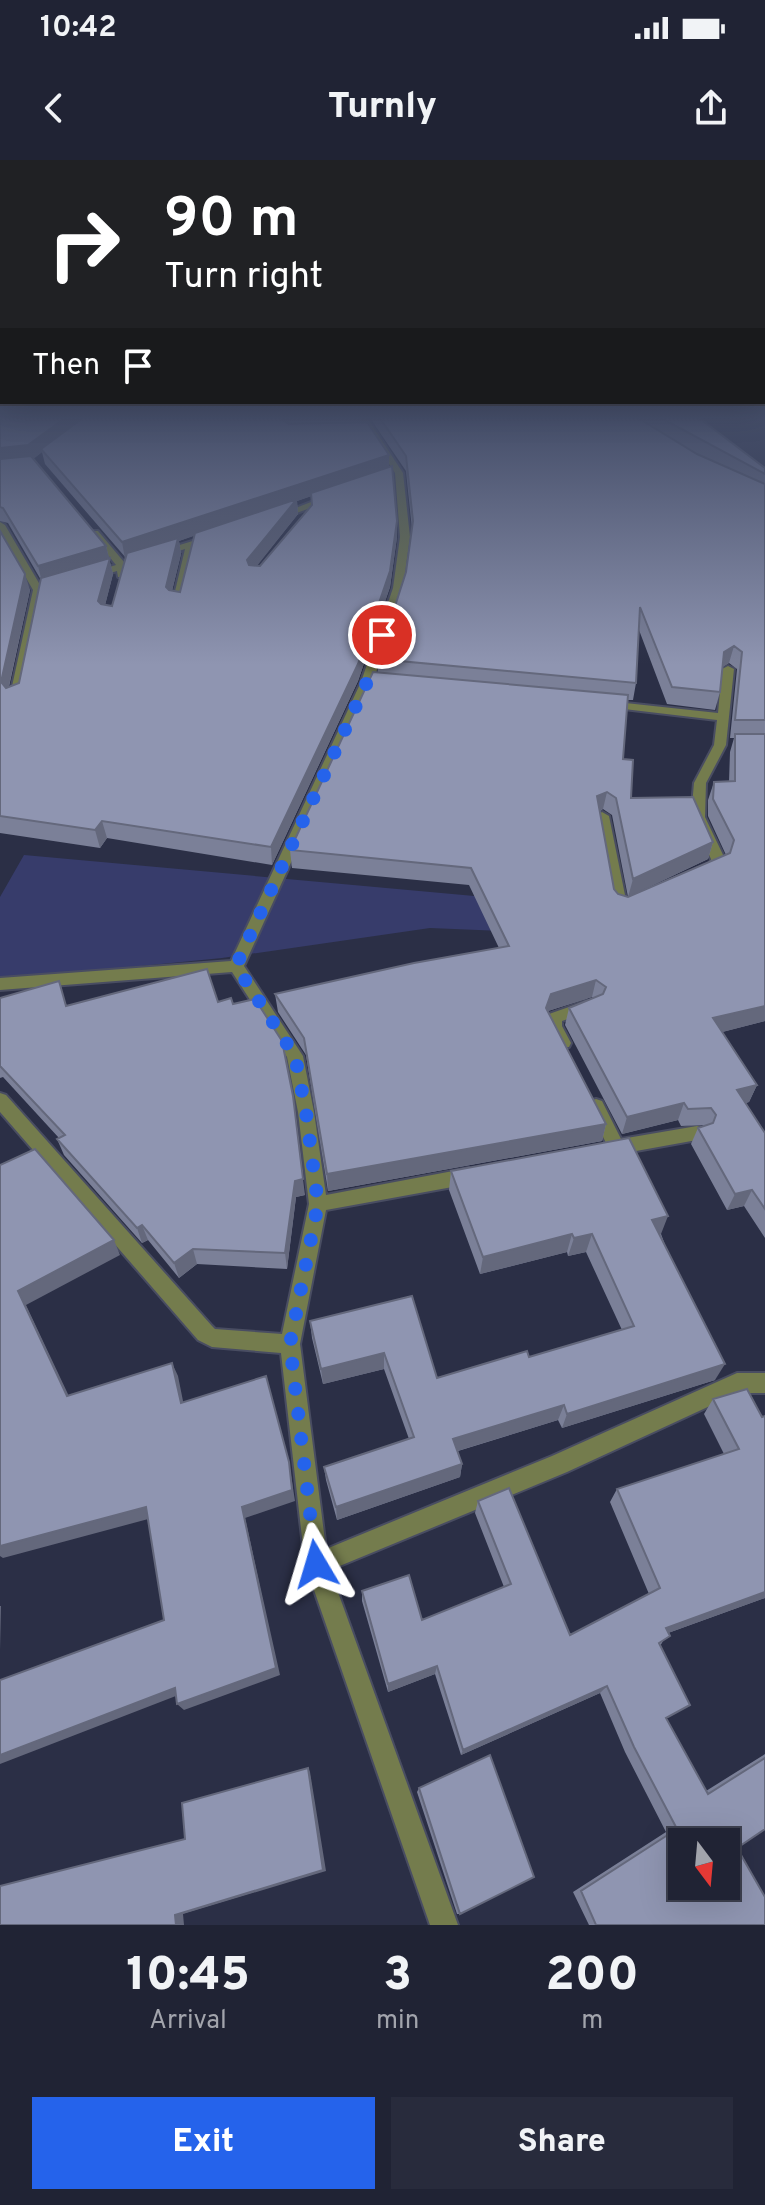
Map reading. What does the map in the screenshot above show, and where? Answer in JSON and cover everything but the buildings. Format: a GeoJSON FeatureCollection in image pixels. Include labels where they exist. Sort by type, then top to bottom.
{"type":"FeatureCollection","features":[{"type":"Feature","properties":{"kind":"street"},"geometry":{"type":"LineString","coordinates":[[262,521],[324,500]]}},
{"type":"Feature","properties":{"kind":"street"},"geometry":{"type":"LineString","coordinates":[[236,966],[374,682],[398,588],[405,537],[402,500]]}},
{"type":"Feature","properties":{"kind":"street"},"geometry":{"type":"LineString","coordinates":[[305,507],[305,519]]}},
{"type":"Feature","properties":{"kind":"street"},"geometry":{"type":"LineString","coordinates":[[85,522],[123,567]]}},
{"type":"Feature","properties":{"kind":"street"},"geometry":{"type":"LineString","coordinates":[[0,525],[38,590],[15,700]]}},
{"type":"Feature","properties":{"kind":"street"},"geometry":{"type":"LineString","coordinates":[[81,578],[220,536]]}},
{"type":"Feature","properties":{"kind":"street"},"geometry":{"type":"LineString","coordinates":[[177,604],[191,545]]}},
{"type":"Feature","properties":{"kind":"street"},"geometry":{"type":"LineString","coordinates":[[117,592],[123,567]]}},
{"type":"Feature","properties":{"kind":"street"},"geometry":{"type":"LineString","coordinates":[[38,590],[52,586]]}},
{"type":"Feature","properties":{"kind":"street"},"geometry":{"type":"LineString","coordinates":[[690,878],[716,867],[718,859],[698,817],[700,783],[720,745],[728,669]]}},
{"type":"Feature","properties":{"kind":"street"},"geometry":{"type":"LineString","coordinates":[[598,703],[721,717]]}},
{"type":"Feature","properties":{"kind":"street"},"geometry":{"type":"LineString","coordinates":[[602,816],[619,903],[625,907],[638,901]]}},
{"type":"Feature","properties":{"kind":"street"},"geometry":{"type":"LineString","coordinates":[[0,984],[236,966]]}},
{"type":"Feature","properties":{"kind":"street"},"geometry":{"type":"LineString","coordinates":[[236,966],[295,1056],[318,1204],[290,1344],[316,1564],[444,1925]]}},
{"type":"Feature","properties":{"kind":"street"},"geometry":{"type":"LineString","coordinates":[[568,1053],[554,1026],[555,1018],[591,1006]]}},
{"type":"Feature","properties":{"kind":"street"},"geometry":{"type":"LineString","coordinates":[[589,1094],[609,1149],[697,1133]]}},
{"type":"Feature","properties":{"kind":"street"},"geometry":{"type":"LineString","coordinates":[[0,1100],[205,1333],[212,1338],[290,1344]]}},
{"type":"Feature","properties":{"kind":"street"},"geometry":{"type":"LineString","coordinates":[[318,1204],[482,1173]]}},
{"type":"Feature","properties":{"kind":"street"},"geometry":{"type":"LineString","coordinates":[[316,1564],[559,1464],[737,1383],[765,1383]]}},
{"type":"Feature","properties":{"kind":"shaded area"},"geometry":{"type":"Polygon","coordinates":[[[24,855],[574,905],[502,931],[430,928],[222,958],[0,980],[0,897],[24,855]]]}},
{"type":"Feature","properties":{"kind":"route"},"geometry":{"type":"LineString","coordinates":[[316,1564],[290,1344],[318,1204],[306,1112],[295,1056],[236,966],[367,682],[382,635]]}}]}
